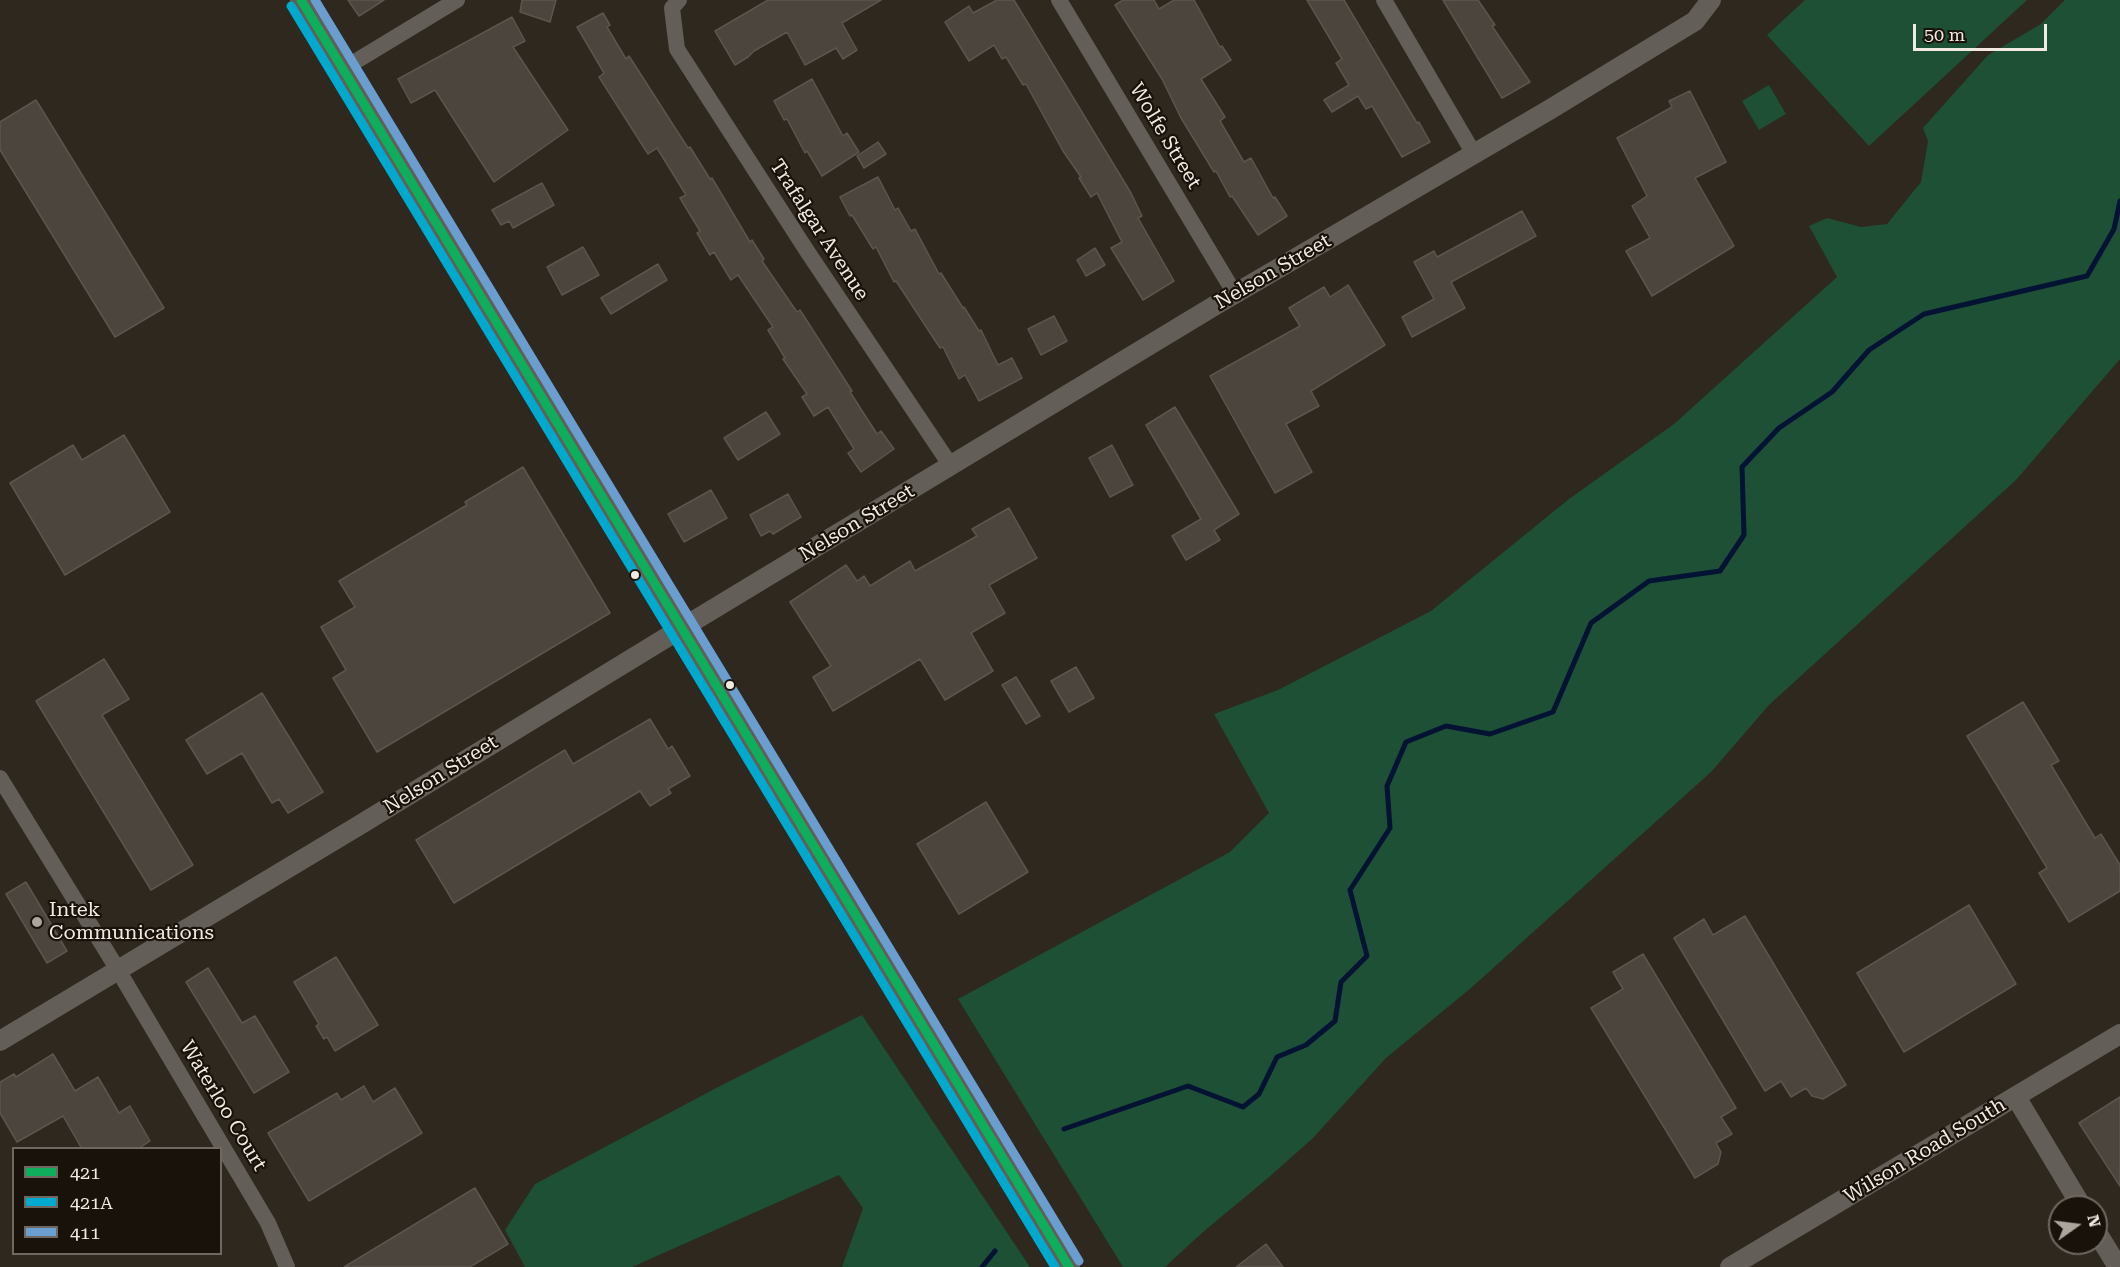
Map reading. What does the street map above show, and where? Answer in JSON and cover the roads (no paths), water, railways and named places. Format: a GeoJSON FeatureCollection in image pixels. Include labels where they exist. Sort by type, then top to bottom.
{"type":"FeatureCollection","features":[{"type":"Feature","properties":{"kind":"main road"},"geometry":{"type":"LineString","coordinates":[[301,0],[1069,1267]]}},
{"type":"Feature","properties":{"kind":"street"},"geometry":{"type":"LineString","coordinates":[[343,69],[457,0]]}},
{"type":"Feature","properties":{"kind":"street","name":"Wolfe Street"},"geometry":{"type":"LineString","coordinates":[[1059,0],[1235,294]]}},
{"type":"Feature","properties":{"kind":"street"},"geometry":{"type":"LineString","coordinates":[[1384,0],[1474,154]]}},
{"type":"Feature","properties":{"kind":"street","name":"Nelson Street"},"geometry":{"type":"LineString","coordinates":[[0,1041],[1235,294],[1695,21],[1711,2]]}},
{"type":"Feature","properties":{"kind":"street","name":"Trafalgar Avenue"},"geometry":{"type":"LineString","coordinates":[[676,4],[677,49],[807,251],[951,466]]}},
{"type":"Feature","properties":{"kind":"street","name":"Waterloo Court"},"geometry":{"type":"LineString","coordinates":[[0,778],[118,970],[268,1223],[287,1267]]}},
{"type":"Feature","properties":{"kind":"street","name":"Wilson Road South"},"geometry":{"type":"LineString","coordinates":[[1730,1267],[2120,1034]]}},
{"type":"Feature","properties":{"kind":"street"},"geometry":{"type":"LineString","coordinates":[[2016,1098],[2075,1195]]}},
{"type":"Feature","properties":{"kind":"street"},"geometry":{"type":"LineString","coordinates":[[2108,1251],[2118,1267]]}},
{"type":"Feature","properties":{"kind":"waterway"},"geometry":{"type":"LineString","coordinates":[[1064,1129],[1188,1086],[1243,1107],[1259,1094],[1277,1057],[1306,1045],[1335,1021],[1341,982],[1367,956],[1350,890],[1390,828],[1387,786],[1406,742],[1446,726],[1490,734],[1553,712],[1591,623],[1649,581],[1720,571],[1744,535],[1742,467],[1779,428],[1832,392],[1869,350],[1924,314],[2087,276],[2114,229],[2120,201]]}},
{"type":"Feature","properties":{"kind":"waterway"},"geometry":{"type":"LineString","coordinates":[[982,1267],[995,1251]]}},
{"type":"Feature","properties":{"kind":"place","name":"Intek Communications"},"geometry":{"type":"Point","coordinates":[37,922]}}]}
